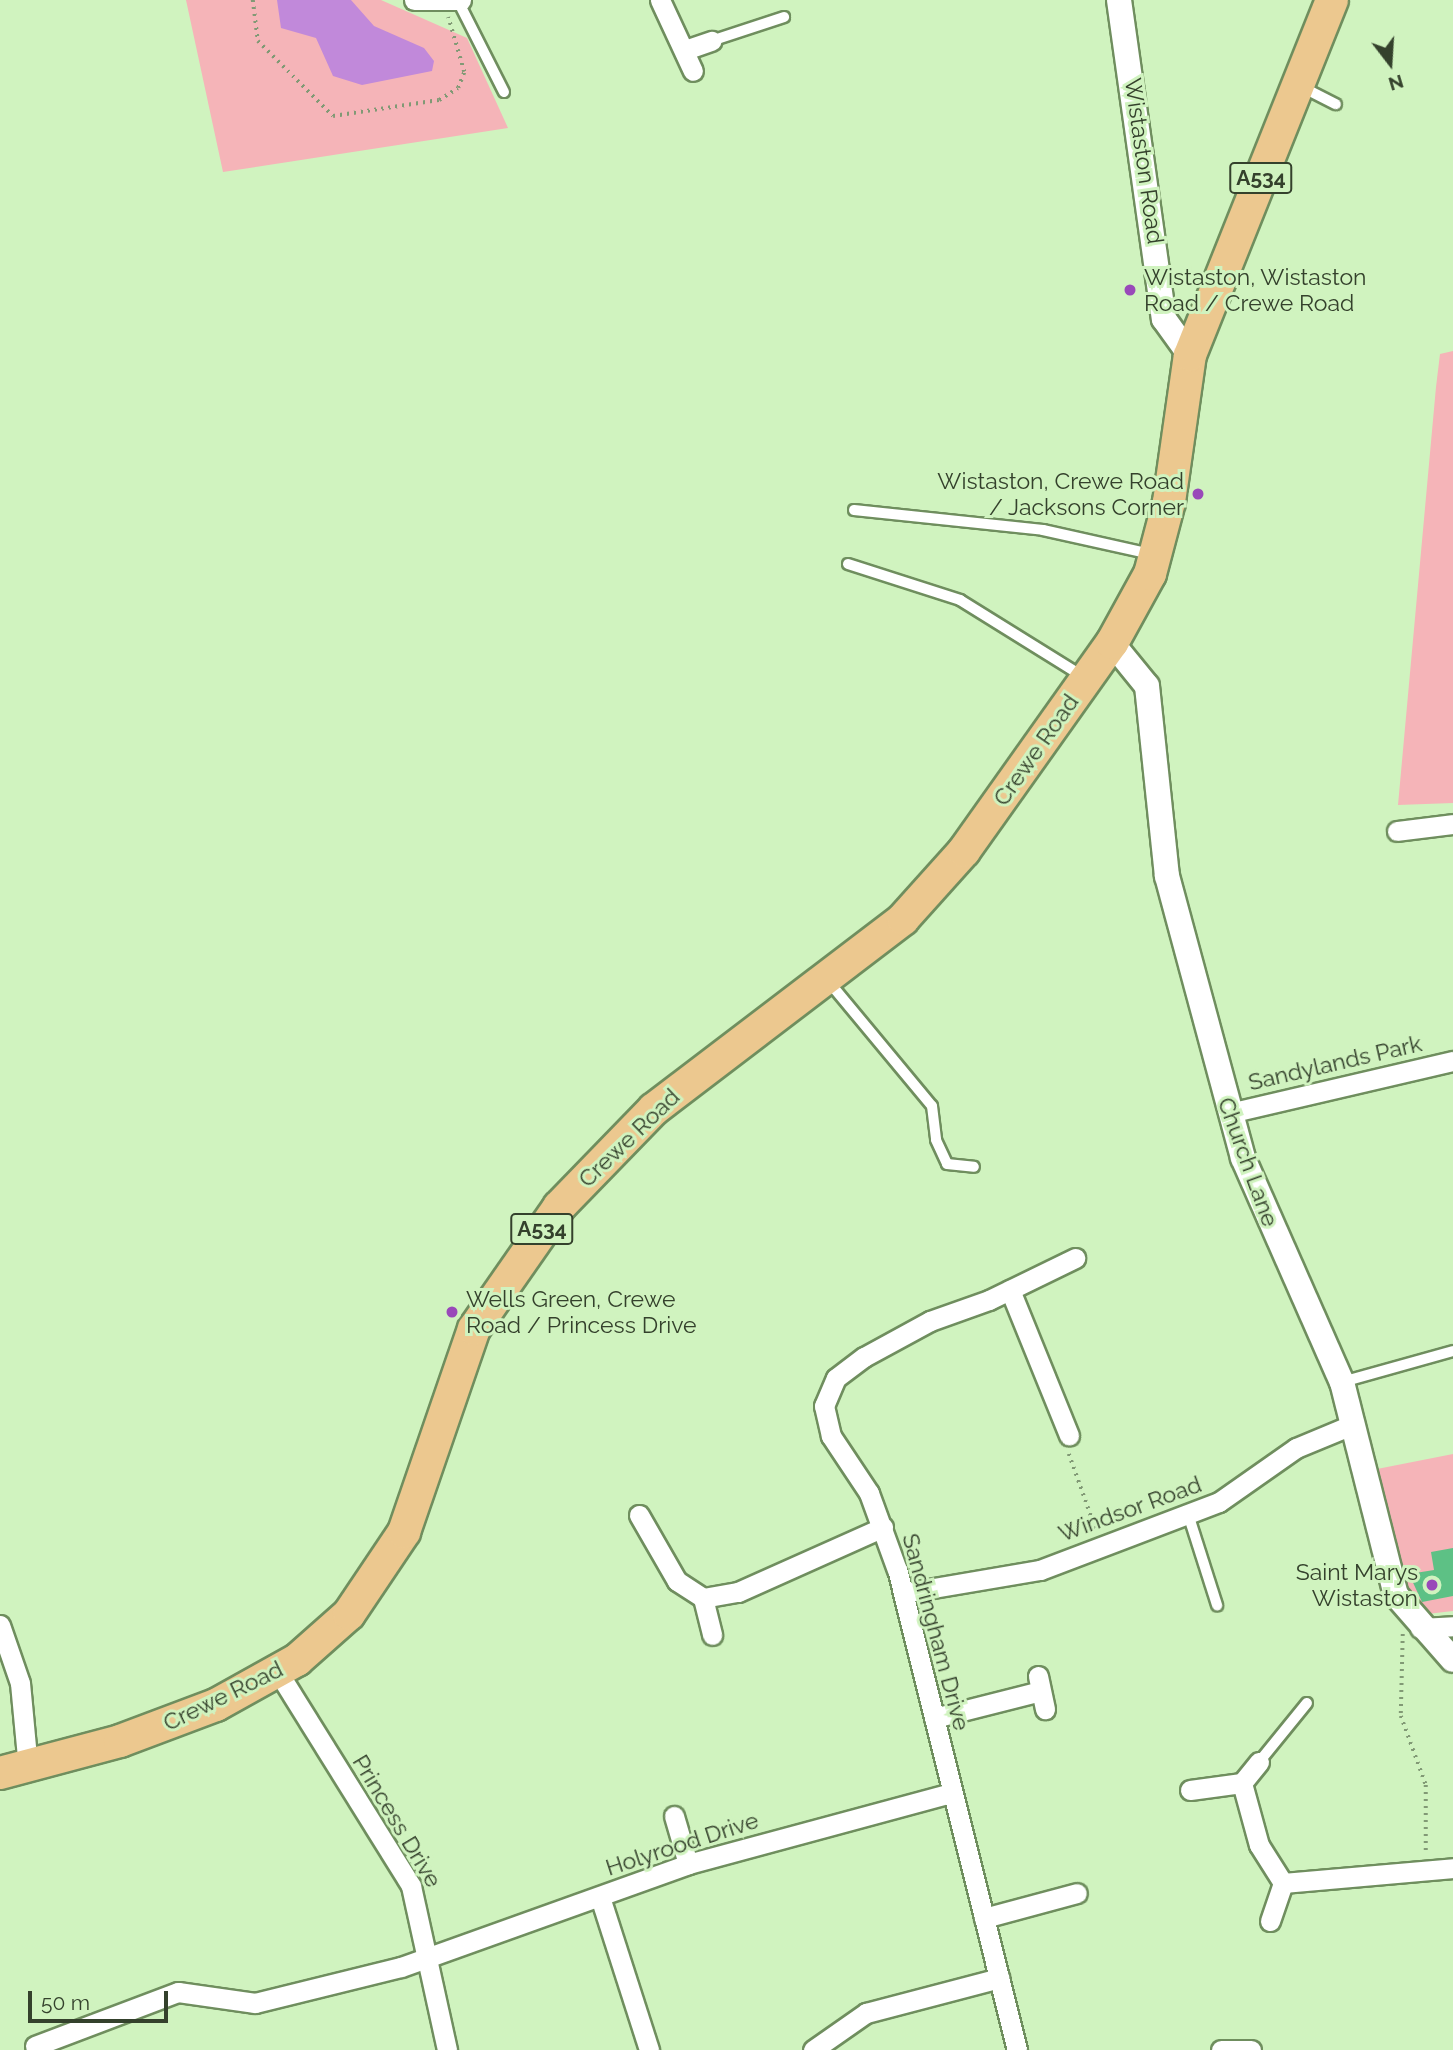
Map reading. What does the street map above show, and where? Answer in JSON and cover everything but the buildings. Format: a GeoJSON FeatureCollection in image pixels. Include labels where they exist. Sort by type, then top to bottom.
{"type":"FeatureCollection","features":[{"type":"Feature","properties":{"kind":"main road","name":"A534"},"geometry":{"type":"LineString","coordinates":[[1112,643],[1157,556],[1190,355],[1332,0]]}},
{"type":"Feature","properties":{"kind":"main road","name":"Crewe Road"},"geometry":{"type":"LineString","coordinates":[[14,1770],[171,1723],[278,1672],[349,1614],[388,1562],[417,1500],[474,1329],[559,1207],[654,1109],[826,978],[932,889],[1112,643]]}},
{"type":"Feature","properties":{"kind":"street"},"geometry":{"type":"LineString","coordinates":[[414,0],[454,2]]}},
{"type":"Feature","properties":{"kind":"street"},"geometry":{"type":"LineString","coordinates":[[660,0],[693,71]]}},
{"type":"Feature","properties":{"kind":"street","name":"Wistaston Road"},"geometry":{"type":"LineString","coordinates":[[1119,0],[1164,318],[1190,355]]}},
{"type":"Feature","properties":{"kind":"street"},"geometry":{"type":"LineString","coordinates":[[685,50],[712,41]]}},
{"type":"Feature","properties":{"kind":"street","name":"Church Lane"},"geometry":{"type":"LineString","coordinates":[[1112,643],[1147,686],[1167,876],[1229,1113],[1269,1225],[1342,1382],[1388,1575],[1413,1620],[1453,1660]]}},
{"type":"Feature","properties":{"kind":"street"},"geometry":{"type":"LineString","coordinates":[[1398,831],[1453,824]]}},
{"type":"Feature","properties":{"kind":"street","name":"Sandylands Park"},"geometry":{"type":"LineString","coordinates":[[1229,1113],[1453,1061]]}},
{"type":"Feature","properties":{"kind":"street","name":"Sandringham Drive"},"geometry":{"type":"LineString","coordinates":[[1017,2050],[904,1593],[883,1527],[831,1436],[824,1406],[829,1391],[864,1357],[930,1321],[1010,1290],[1074,1258]]}},
{"type":"Feature","properties":{"kind":"street"},"geometry":{"type":"LineString","coordinates":[[1010,1290],[1069,1435]]}},
{"type":"Feature","properties":{"kind":"street","name":"Windsor Road"},"geometry":{"type":"LineString","coordinates":[[904,1593],[1016,1576],[1100,1542],[1188,1514],[1236,1493],[1296,1448],[1354,1424]]}},
{"type":"Feature","properties":{"kind":"street"},"geometry":{"type":"LineString","coordinates":[[639,1515],[677,1581],[703,1598],[738,1592],[883,1527]]}},
{"type":"Feature","properties":{"kind":"street"},"geometry":{"type":"LineString","coordinates":[[703,1598],[712,1635]]}},
{"type":"Feature","properties":{"kind":"street"},"geometry":{"type":"LineString","coordinates":[[1413,1620],[1453,1626]]}},
{"type":"Feature","properties":{"kind":"street"},"geometry":{"type":"LineString","coordinates":[[0,1625],[20,1683],[14,1770]]}},
{"type":"Feature","properties":{"kind":"street","name":"Princess Drive"},"geometry":{"type":"LineString","coordinates":[[278,1672],[411,1886],[432,1958],[447,2050]]}},
{"type":"Feature","properties":{"kind":"street"},"geometry":{"type":"LineString","coordinates":[[934,1718],[1040,1692]]}},
{"type":"Feature","properties":{"kind":"street"},"geometry":{"type":"LineString","coordinates":[[1190,1790],[1242,1783],[1259,1762]]}},
{"type":"Feature","properties":{"kind":"street"},"geometry":{"type":"LineString","coordinates":[[1242,1783],[1259,1845],[1283,1883]]}},
{"type":"Feature","properties":{"kind":"street","name":"Holyrood Drive"},"geometry":{"type":"LineString","coordinates":[[34,2041],[177,1992],[255,2003],[432,1958],[688,1864],[952,1793]]}},
{"type":"Feature","properties":{"kind":"street"},"geometry":{"type":"LineString","coordinates":[[674,1816],[688,1864]]}},
{"type":"Feature","properties":{"kind":"street"},"geometry":{"type":"LineString","coordinates":[[1283,1883],[1453,1868]]}},
{"type":"Feature","properties":{"kind":"street"},"geometry":{"type":"LineString","coordinates":[[1270,1921],[1283,1883]]}},
{"type":"Feature","properties":{"kind":"street"},"geometry":{"type":"LineString","coordinates":[[984,1918],[1080,1893]]}},
{"type":"Feature","properties":{"kind":"street"},"geometry":{"type":"LineString","coordinates":[[600,1896],[649,2050]]}},
{"type":"Feature","properties":{"kind":"street"},"geometry":{"type":"LineString","coordinates":[[814,2050],[866,2013],[999,1978]]}},
{"type":"Feature","properties":{"kind":"street"},"geometry":{"type":"LineString","coordinates":[[1222,2050],[1251,2050]]}},
{"type":"Feature","properties":{"kind":"lane"},"geometry":{"type":"LineString","coordinates":[[454,2],[504,92]]}},
{"type":"Feature","properties":{"kind":"lane"},"geometry":{"type":"LineString","coordinates":[[712,41],[784,17]]}},
{"type":"Feature","properties":{"kind":"lane"},"geometry":{"type":"LineString","coordinates":[[1298,85],[1336,104]]}},
{"type":"Feature","properties":{"kind":"lane"},"geometry":{"type":"LineString","coordinates":[[855,510],[1043,530],[1157,556]]}},
{"type":"Feature","properties":{"kind":"lane"},"geometry":{"type":"LineString","coordinates":[[848,564],[960,600],[1087,679]]}},
{"type":"Feature","properties":{"kind":"lane"},"geometry":{"type":"LineString","coordinates":[[826,978],[932,1106],[936,1140],[947,1164],[974,1167]]}},
{"type":"Feature","properties":{"kind":"lane"},"geometry":{"type":"LineString","coordinates":[[1342,1382],[1453,1351]]}},
{"type":"Feature","properties":{"kind":"lane"},"geometry":{"type":"LineString","coordinates":[[1188,1514],[1217,1605]]}},
{"type":"Feature","properties":{"kind":"lane"},"geometry":{"type":"LineString","coordinates":[[1259,1762],[1307,1703]]}},
{"type":"Feature","properties":{"kind":"path"},"geometry":{"type":"LineString","coordinates":[[253,0],[258,41],[333,116],[439,100],[458,88],[464,72],[454,2]]}},
{"type":"Feature","properties":{"kind":"path"},"geometry":{"type":"LineString","coordinates":[[1069,1435],[1066,1446],[1100,1542]]}},
{"type":"Feature","properties":{"kind":"path"},"geometry":{"type":"LineString","coordinates":[[1413,1620],[1399,1694],[1426,1785],[1427,1870]]}},
{"type":"Feature","properties":{"kind":"shaded area"},"geometry":{"type":"Polygon","coordinates":[[[186,0],[381,0],[467,38],[508,128],[223,172],[186,0]]]}},
{"type":"Feature","properties":{"kind":"shaded area"},"geometry":{"type":"Polygon","coordinates":[[[277,0],[351,0],[374,26],[424,48],[434,61],[432,71],[362,85],[333,76],[316,38],[281,28],[277,0]]]}},
{"type":"Feature","properties":{"kind":"shaded area"},"geometry":{"type":"Polygon","coordinates":[[[1453,351],[1453,803],[1398,805],[1436,387],[1440,354],[1453,351]]]}},
{"type":"Feature","properties":{"kind":"shaded area"},"geometry":{"type":"Polygon","coordinates":[[[1453,1454],[1453,1611],[1427,1614],[1395,1572],[1377,1469],[1453,1454]]]}},
{"type":"Feature","properties":{"kind":"place","name":"Wistaston, Wistaston Road / Crewe Road"},"geometry":{"type":"Point","coordinates":[1130,290]}},
{"type":"Feature","properties":{"kind":"place","name":"Wistaston, Crewe Road / Jacksons Corner"},"geometry":{"type":"Point","coordinates":[1198,494]}},
{"type":"Feature","properties":{"kind":"place","name":"Wells Green, Crewe Road / Princess Drive"},"geometry":{"type":"Point","coordinates":[452,1312]}},
{"type":"Feature","properties":{"kind":"place","name":"Saint Marys Wistaston"},"geometry":{"type":"Point","coordinates":[1432,1585]}}]}
